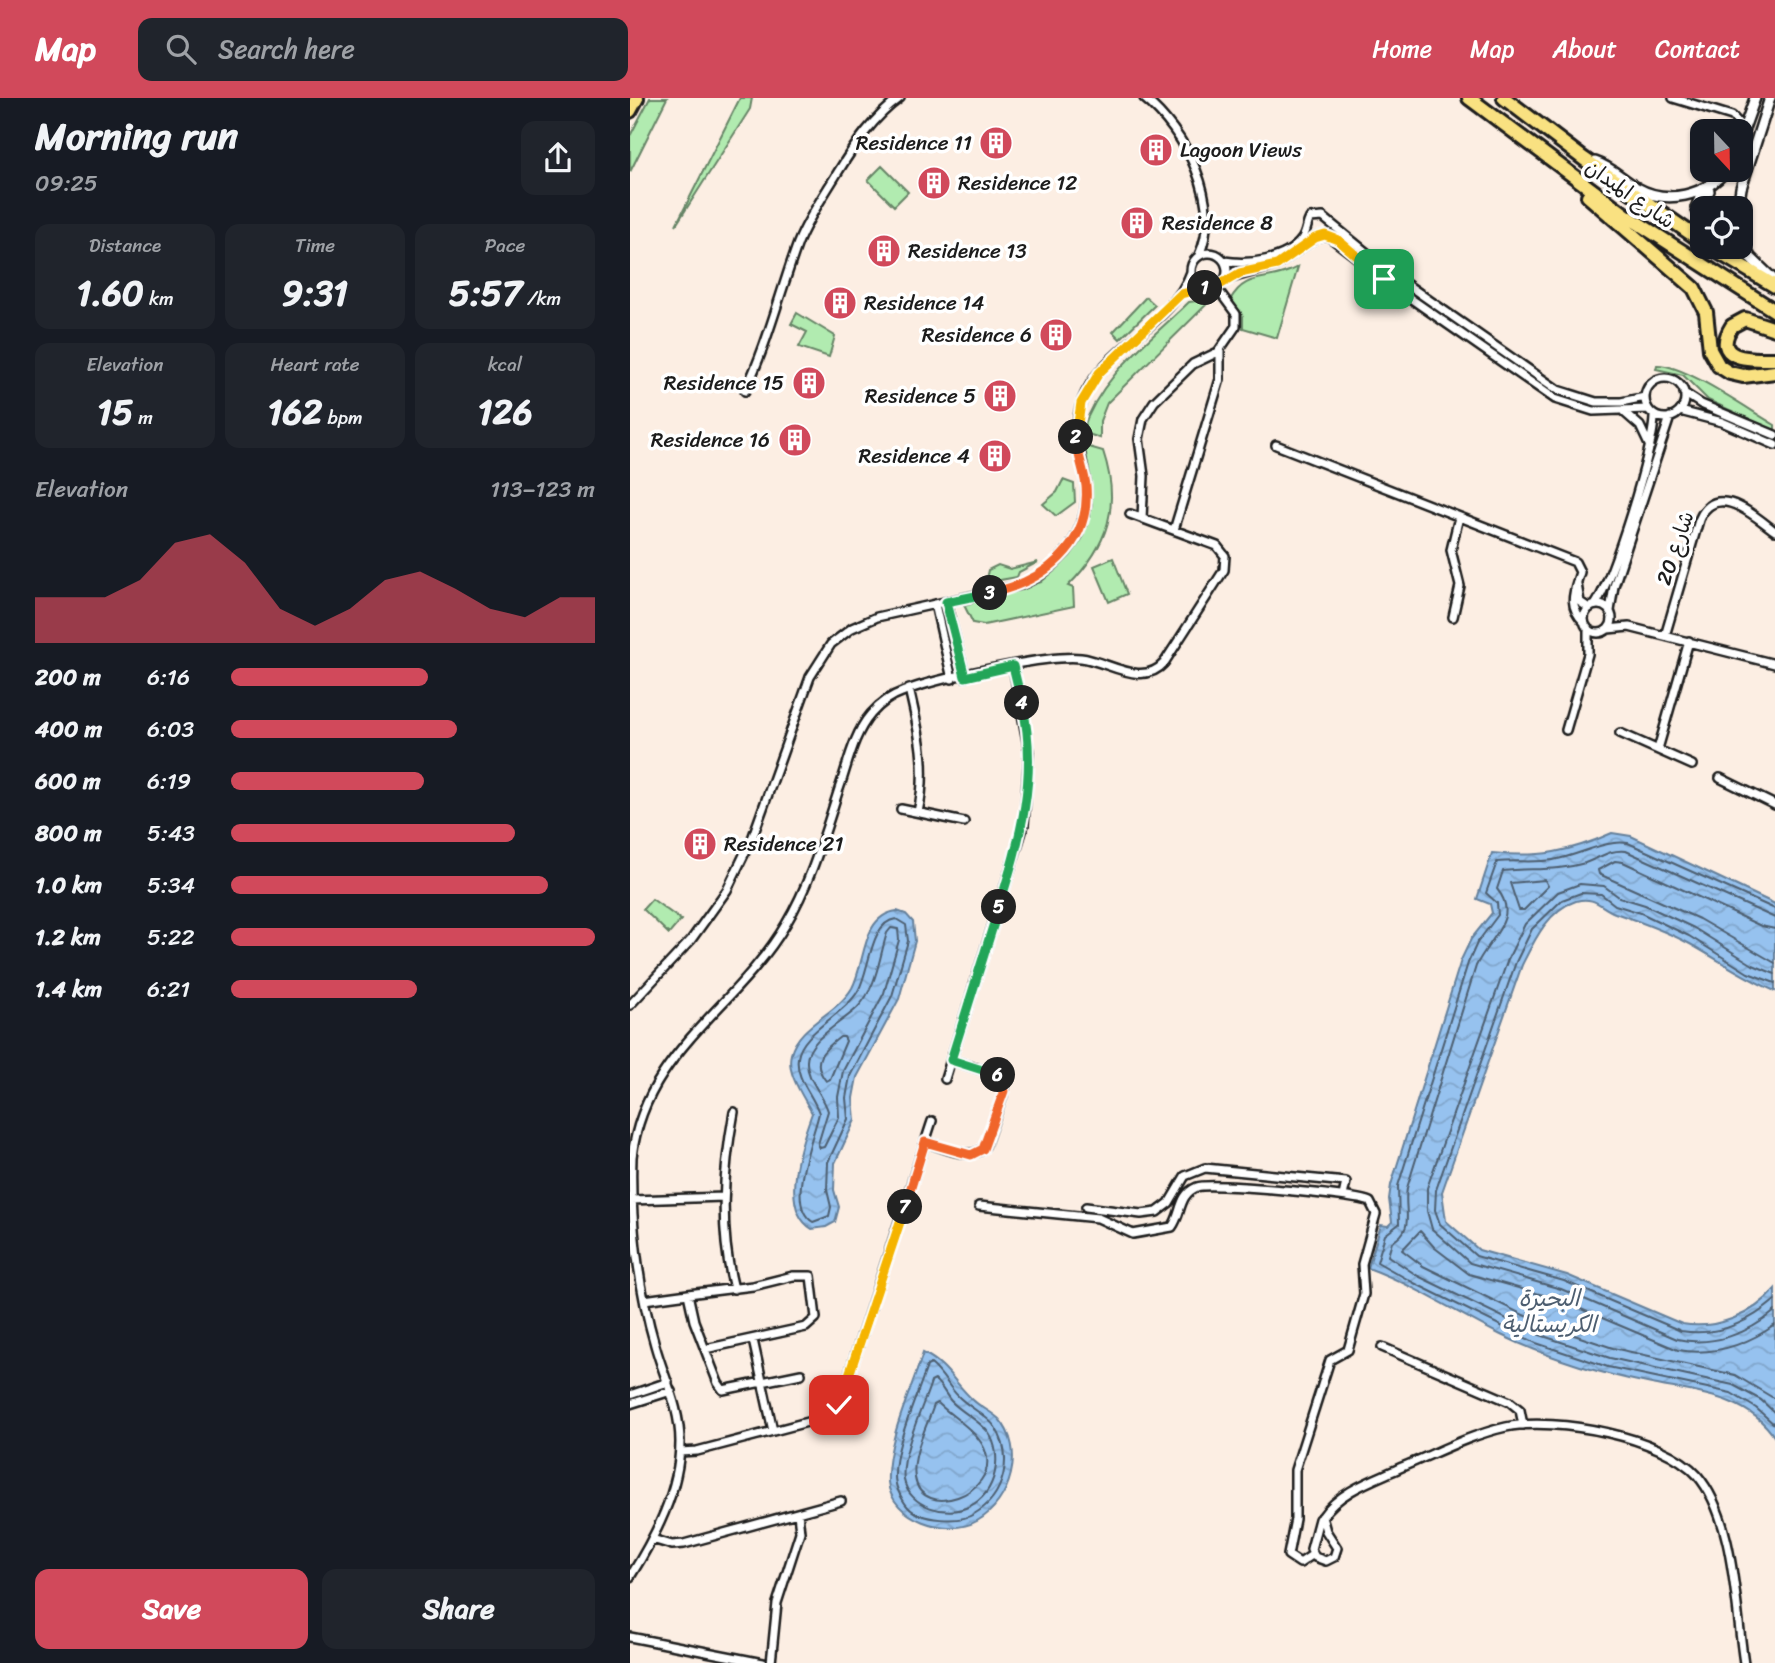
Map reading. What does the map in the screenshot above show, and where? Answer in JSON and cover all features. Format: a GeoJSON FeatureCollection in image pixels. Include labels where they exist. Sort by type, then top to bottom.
{"type":"FeatureCollection","features":[{"type":"Feature","properties":{"kind":"main road"},"geometry":{"type":"LineString","coordinates":[[630,111],[637,98]]}},
{"type":"Feature","properties":{"kind":"main road","name":"شارع الميدان"},"geometry":{"type":"LineString","coordinates":[[1469,98],[1578,181],[1672,247],[1775,311]]}},
{"type":"Feature","properties":{"kind":"main road","name":"شارع الميدان"},"geometry":{"type":"LineString","coordinates":[[1504,98],[1584,159],[1690,233]]}},
{"type":"Feature","properties":{"kind":"main road"},"geometry":{"type":"LineString","coordinates":[[1578,181],[1585,194],[1622,229],[1694,288],[1706,313],[1710,350],[1719,366],[1730,373],[1743,376],[1775,372]]}},
{"type":"Feature","properties":{"kind":"main road"},"geometry":{"type":"LineString","coordinates":[[1730,259],[1775,286]]}},
{"type":"Feature","properties":{"kind":"main road"},"geometry":{"type":"LineString","coordinates":[[1775,329],[1745,319],[1732,326],[1727,338],[1731,351],[1741,359],[1775,359]]}},
{"type":"Feature","properties":{"kind":"street"},"geometry":{"type":"LineString","coordinates":[[745,391],[761,353],[799,241],[812,216],[870,126],[900,98]]}},
{"type":"Feature","properties":{"kind":"street"},"geometry":{"type":"LineString","coordinates":[[1144,98],[1167,120],[1191,159],[1201,188],[1206,236],[1215,254],[1224,261],[1270,266],[1304,235],[1309,220],[1322,216],[1399,279],[1565,394],[1602,403],[1645,397]]}},
{"type":"Feature","properties":{"kind":"street"},"geometry":{"type":"LineString","coordinates":[[1672,98],[1732,116],[1752,109]]}},
{"type":"Feature","properties":{"kind":"street"},"geometry":{"type":"LineString","coordinates":[[1748,119],[1755,98]]}},
{"type":"Feature","properties":{"kind":"street"},"geometry":{"type":"LineString","coordinates":[[1739,196],[1770,98]]}},
{"type":"Feature","properties":{"kind":"street"},"geometry":{"type":"LineString","coordinates":[[1584,159],[1605,166],[1637,187],[1660,196],[1690,194],[1712,182]]}},
{"type":"Feature","properties":{"kind":"street"},"geometry":{"type":"LineString","coordinates":[[1704,196],[1717,182]]}},
{"type":"Feature","properties":{"kind":"street"},"geometry":{"type":"LineString","coordinates":[[1241,263],[1273,253],[1304,235]]}},
{"type":"Feature","properties":{"kind":"street"},"geometry":{"type":"LineString","coordinates":[[630,1005],[691,940],[727,890],[753,836],[807,685],[825,651],[846,632],[866,621],[1021,585],[1049,569],[1064,555],[1076,537],[1085,506],[1086,485],[1076,432],[1085,395],[1099,373],[1181,294],[1206,236]]}},
{"type":"Feature","properties":{"kind":"street"},"geometry":{"type":"LineString","coordinates":[[1181,294],[1203,287],[1216,287],[1224,280],[1246,271],[1293,261],[1301,250],[1320,236],[1332,237],[1395,288],[1555,399],[1583,410],[1651,412],[1670,417]]}},
{"type":"Feature","properties":{"kind":"street"},"geometry":{"type":"LineString","coordinates":[[1199,255],[1215,254]]}},
{"type":"Feature","properties":{"kind":"street"},"geometry":{"type":"LineString","coordinates":[[1752,259],[1775,281]]}},
{"type":"Feature","properties":{"kind":"street"},"geometry":{"type":"LineString","coordinates":[[1224,261],[1224,280]]}},
{"type":"Feature","properties":{"kind":"street"},"geometry":{"type":"LineString","coordinates":[[1191,272],[1195,282],[1203,287]]}},
{"type":"Feature","properties":{"kind":"street"},"geometry":{"type":"LineString","coordinates":[[1142,519],[1144,477],[1139,439],[1143,419],[1154,402],[1196,362],[1220,350],[1235,329],[1237,318],[1216,287]]}},
{"type":"Feature","properties":{"kind":"street"},"geometry":{"type":"LineString","coordinates":[[1174,530],[1220,379],[1220,350]]}},
{"type":"Feature","properties":{"kind":"street"},"geometry":{"type":"LineString","coordinates":[[1207,358],[1219,364]]}},
{"type":"Feature","properties":{"kind":"street"},"geometry":{"type":"LineString","coordinates":[[1566,730],[1588,654],[1586,626],[1592,607],[1607,584],[1650,447],[1651,412],[1645,397],[1650,385],[1661,378],[1673,380],[1684,393],[1701,404],[1775,435]]}},
{"type":"Feature","properties":{"kind":"street"},"geometry":{"type":"LineString","coordinates":[[1680,411],[1684,393]]}},
{"type":"Feature","properties":{"kind":"street"},"geometry":{"type":"LineString","coordinates":[[1588,654],[1612,620],[1610,612],[1614,586],[1637,524],[1670,417],[1680,411],[1722,422],[1775,445]]}},
{"type":"Feature","properties":{"kind":"street"},"geometry":{"type":"LineString","coordinates":[[1624,412],[1640,425],[1650,447]]}},
{"type":"Feature","properties":{"kind":"street"},"geometry":{"type":"LineString","coordinates":[[1276,445],[1575,562],[1580,569],[1572,595],[1573,604],[1586,626],[1606,631],[1629,627],[1775,664]]}},
{"type":"Feature","properties":{"kind":"street","name":"شارع 20"},"geometry":{"type":"LineString","coordinates":[[1665,635],[1699,520],[1705,509],[1716,503],[1734,503],[1775,531]]}},
{"type":"Feature","properties":{"kind":"street"},"geometry":{"type":"LineString","coordinates":[[630,1577],[652,1539],[671,1494],[680,1452],[678,1414],[644,1300],[632,1200],[634,1143],[653,1086],[673,1056],[750,975],[779,936],[808,881],[859,732],[880,705],[909,689],[1013,666],[1070,657],[1141,674],[1161,667],[1202,607],[1226,563],[1224,553],[1217,546],[1130,514]]}},
{"type":"Feature","properties":{"kind":"street"},"geometry":{"type":"LineString","coordinates":[[1454,617],[1460,586],[1451,550],[1459,517]]}},
{"type":"Feature","properties":{"kind":"street"},"geometry":{"type":"LineString","coordinates":[[1627,522],[1637,524]]}},
{"type":"Feature","properties":{"kind":"street"},"geometry":{"type":"LineString","coordinates":[[1577,583],[1580,602],[1610,612],[1629,627]]}},
{"type":"Feature","properties":{"kind":"street"},"geometry":{"type":"LineString","coordinates":[[946,602],[965,677]]}},
{"type":"Feature","properties":{"kind":"street"},"geometry":{"type":"LineString","coordinates":[[935,604],[952,679]]}},
{"type":"Feature","properties":{"kind":"street"},"geometry":{"type":"LineString","coordinates":[[944,644],[956,641]]}},
{"type":"Feature","properties":{"kind":"street"},"geometry":{"type":"LineString","coordinates":[[1658,749],[1689,641]]}},
{"type":"Feature","properties":{"kind":"street"},"geometry":{"type":"LineString","coordinates":[[945,1079],[1024,825],[1029,752],[1013,666]]}},
{"type":"Feature","properties":{"kind":"street"},"geometry":{"type":"LineString","coordinates":[[909,689],[923,751],[923,788],[918,813]]}},
{"type":"Feature","properties":{"kind":"street"},"geometry":{"type":"LineString","coordinates":[[1620,733],[1692,765]]}},
{"type":"Feature","properties":{"kind":"street"},"geometry":{"type":"LineString","coordinates":[[1720,778],[1775,804]]}},
{"type":"Feature","properties":{"kind":"street"},"geometry":{"type":"LineString","coordinates":[[901,809],[964,822]]}},
{"type":"Feature","properties":{"kind":"street"},"geometry":{"type":"LineString","coordinates":[[925,1142],[971,1155],[979,1153],[985,1146],[1003,1095],[1004,1084],[998,1076],[951,1060]]}},
{"type":"Feature","properties":{"kind":"street"},"geometry":{"type":"LineString","coordinates":[[734,1112],[724,1197],[727,1262],[734,1289]]}},
{"type":"Feature","properties":{"kind":"street"},"geometry":{"type":"LineString","coordinates":[[680,1452],[696,1451],[824,1417],[844,1398],[932,1121]]}},
{"type":"Feature","properties":{"kind":"street"},"geometry":{"type":"LineString","coordinates":[[1086,1207],[1141,1214],[1157,1212],[1169,1203],[1185,1176],[1210,1168],[1346,1182],[1343,1196]]}},
{"type":"Feature","properties":{"kind":"street"},"geometry":{"type":"LineString","coordinates":[[979,1206],[1098,1218],[1137,1234],[1172,1227],[1185,1196],[1202,1185],[1366,1199],[1373,1205],[1376,1214],[1362,1264],[1364,1294],[1348,1350],[1330,1360],[1296,1470],[1295,1519],[1287,1550],[1291,1559],[1300,1563],[1312,1555],[1315,1532],[1322,1517],[1340,1497],[1373,1480],[1479,1436],[1523,1425],[1586,1430],[1646,1444],[1671,1455],[1696,1474],[1710,1494],[1723,1525],[1744,1663]]}},
{"type":"Feature","properties":{"kind":"street"},"geometry":{"type":"LineString","coordinates":[[632,1200],[724,1197]]}},
{"type":"Feature","properties":{"kind":"street"},"geometry":{"type":"LineString","coordinates":[[644,1300],[734,1289],[793,1276],[811,1276],[816,1318],[806,1327],[705,1349]]}},
{"type":"Feature","properties":{"kind":"street"},"geometry":{"type":"LineString","coordinates":[[688,1294],[705,1349],[723,1390],[801,1374]]}},
{"type":"Feature","properties":{"kind":"street"},"geometry":{"type":"LineString","coordinates":[[753,1339],[774,1431]]}},
{"type":"Feature","properties":{"kind":"street"},"geometry":{"type":"LineString","coordinates":[[1382,1347],[1510,1402],[1520,1410],[1523,1425]]}},
{"type":"Feature","properties":{"kind":"street"},"geometry":{"type":"LineString","coordinates":[[630,1404],[668,1382]]}},
{"type":"Feature","properties":{"kind":"street"},"geometry":{"type":"LineString","coordinates":[[630,1395],[644,1396],[671,1391]]}},
{"type":"Feature","properties":{"kind":"street"},"geometry":{"type":"LineString","coordinates":[[652,1539],[672,1545],[684,1544],[841,1502]]}},
{"type":"Feature","properties":{"kind":"street"},"geometry":{"type":"LineString","coordinates":[[771,1663],[775,1614],[800,1532],[798,1513]]}},
{"type":"Feature","properties":{"kind":"street"},"geometry":{"type":"LineString","coordinates":[[1312,1555],[1326,1561],[1337,1551],[1335,1542],[1325,1531],[1322,1517]]}},
{"type":"Feature","properties":{"kind":"street"},"geometry":{"type":"LineString","coordinates":[[630,1637],[763,1663]]}},
{"type":"Feature","properties":{"kind":"green space"},"geometry":{"type":"Polygon","coordinates":[[[650,98],[667,98],[630,172],[630,136],[650,98]]]}},
{"type":"Feature","properties":{"kind":"green space"},"geometry":{"type":"Polygon","coordinates":[[[740,98],[752,98],[750,109],[676,225],[740,98]]]}},
{"type":"Feature","properties":{"kind":"green space"},"geometry":{"type":"Polygon","coordinates":[[[882,166],[908,192],[894,206],[868,180],[882,166]]]}},
{"type":"Feature","properties":{"kind":"green space"},"geometry":{"type":"Polygon","coordinates":[[[1298,267],[1277,338],[1243,328],[1243,316],[1230,300],[1237,291],[1251,281],[1298,267]]]}},
{"type":"Feature","properties":{"kind":"green space"},"geometry":{"type":"Polygon","coordinates":[[[1146,297],[1155,305],[1120,339],[1113,332],[1146,297]]]}},
{"type":"Feature","properties":{"kind":"green space"},"geometry":{"type":"Polygon","coordinates":[[[1189,302],[1208,303],[1107,403],[1100,421],[1100,438],[1082,432],[1100,394],[1127,361],[1189,302]]]}},
{"type":"Feature","properties":{"kind":"green space"},"geometry":{"type":"Polygon","coordinates":[[[797,313],[835,336],[829,357],[799,347],[807,332],[791,324],[797,313]]]}},
{"type":"Feature","properties":{"kind":"green space"},"geometry":{"type":"Polygon","coordinates":[[[1657,365],[1683,372],[1716,389],[1775,425],[1775,431],[1708,400],[1683,375],[1656,369],[1657,365]]]}},
{"type":"Feature","properties":{"kind":"green space"},"geometry":{"type":"Polygon","coordinates":[[[1082,445],[1103,451],[1111,489],[1111,507],[1102,540],[1082,571],[1068,586],[1073,588],[1074,606],[984,625],[973,623],[964,605],[1041,582],[1070,556],[1082,539],[1092,505],[1082,445]]]}},
{"type":"Feature","properties":{"kind":"green space"},"geometry":{"type":"Polygon","coordinates":[[[1063,480],[1074,484],[1075,502],[1056,516],[1043,504],[1057,492],[1063,480]]]}},
{"type":"Feature","properties":{"kind":"green space"},"geometry":{"type":"Polygon","coordinates":[[[1113,558],[1127,594],[1109,602],[1094,566],[1113,558]]]}},
{"type":"Feature","properties":{"kind":"green space"},"geometry":{"type":"Polygon","coordinates":[[[1038,562],[1019,572],[1017,577],[989,582],[986,579],[988,570],[998,565],[1010,569],[1038,562]]]}},
{"type":"Feature","properties":{"kind":"green space"},"geometry":{"type":"Polygon","coordinates":[[[652,899],[681,920],[669,934],[643,909],[652,899]]]}},
{"type":"Feature","properties":{"kind":"water","name":"البحيرة الكريستالية"},"geometry":{"type":"Polygon","coordinates":[[[1612,833],[1631,836],[1775,904],[1775,991],[1681,939],[1615,913],[1593,901],[1576,901],[1557,911],[1543,927],[1522,965],[1442,1192],[1446,1221],[1479,1250],[1567,1275],[1682,1324],[1708,1325],[1733,1318],[1756,1306],[1775,1289],[1775,1438],[1750,1412],[1734,1404],[1700,1393],[1572,1364],[1501,1335],[1419,1291],[1368,1268],[1381,1225],[1388,1226],[1392,1222],[1389,1199],[1391,1185],[1461,960],[1471,939],[1492,913],[1490,904],[1477,899],[1492,853],[1525,855],[1554,852],[1612,833]]]}},
{"type":"Feature","properties":{"kind":"water"},"geometry":{"type":"Polygon","coordinates":[[[897,911],[906,914],[913,922],[915,941],[899,999],[857,1077],[853,1098],[855,1120],[835,1163],[834,1190],[839,1207],[835,1222],[826,1227],[812,1229],[802,1219],[796,1206],[794,1191],[798,1157],[812,1113],[793,1077],[791,1054],[802,1035],[837,1005],[852,988],[866,942],[877,921],[897,911]]]}},
{"type":"Feature","properties":{"kind":"water"},"geometry":{"type":"Polygon","coordinates":[[[923,1353],[945,1368],[976,1403],[999,1419],[1012,1445],[1011,1474],[999,1501],[977,1521],[965,1526],[937,1526],[923,1522],[899,1506],[891,1495],[888,1467],[891,1451],[923,1353]]]}},
{"type":"Feature","properties":{"kind":"place","name":"Residence 11"},"geometry":{"type":"Point","coordinates":[996,143]}},
{"type":"Feature","properties":{"kind":"place","name":"Lagoon Views"},"geometry":{"type":"Point","coordinates":[1156,150]}},
{"type":"Feature","properties":{"kind":"place","name":"Residence 12"},"geometry":{"type":"Point","coordinates":[934,183]}},
{"type":"Feature","properties":{"kind":"place","name":"Residence 8"},"geometry":{"type":"Point","coordinates":[1137,223]}},
{"type":"Feature","properties":{"kind":"place","name":"Residence 13"},"geometry":{"type":"Point","coordinates":[884,251]}},
{"type":"Feature","properties":{"kind":"place","name":"Residence 14"},"geometry":{"type":"Point","coordinates":[840,303]}},
{"type":"Feature","properties":{"kind":"place","name":"Residence 6"},"geometry":{"type":"Point","coordinates":[1056,335]}},
{"type":"Feature","properties":{"kind":"place","name":"Residence 15"},"geometry":{"type":"Point","coordinates":[809,383]}},
{"type":"Feature","properties":{"kind":"place","name":"Residence 5"},"geometry":{"type":"Point","coordinates":[1000,396]}},
{"type":"Feature","properties":{"kind":"place","name":"Residence 16"},"geometry":{"type":"Point","coordinates":[795,440]}},
{"type":"Feature","properties":{"kind":"place","name":"Residence 4"},"geometry":{"type":"Point","coordinates":[995,456]}},
{"type":"Feature","properties":{"kind":"place","name":"Residence 21"},"geometry":{"type":"Point","coordinates":[700,844]}},
{"type":"Feature","properties":{"kind":"route"},"geometry":{"type":"LineString","coordinates":[[839,1405],[847,1389],[925,1142],[971,1155],[979,1153],[985,1146],[1004,1091],[1003,1081],[995,1074],[951,1060],[1024,825],[1029,782],[1028,738],[1013,666],[965,677],[946,602],[1021,585],[1040,576],[1064,555],[1076,537],[1085,506],[1086,485],[1076,432],[1085,395],[1099,373],[1181,294],[1203,287],[1213,288],[1240,273],[1277,265],[1315,238],[1325,235],[1338,240],[1384,279]]}}]}
